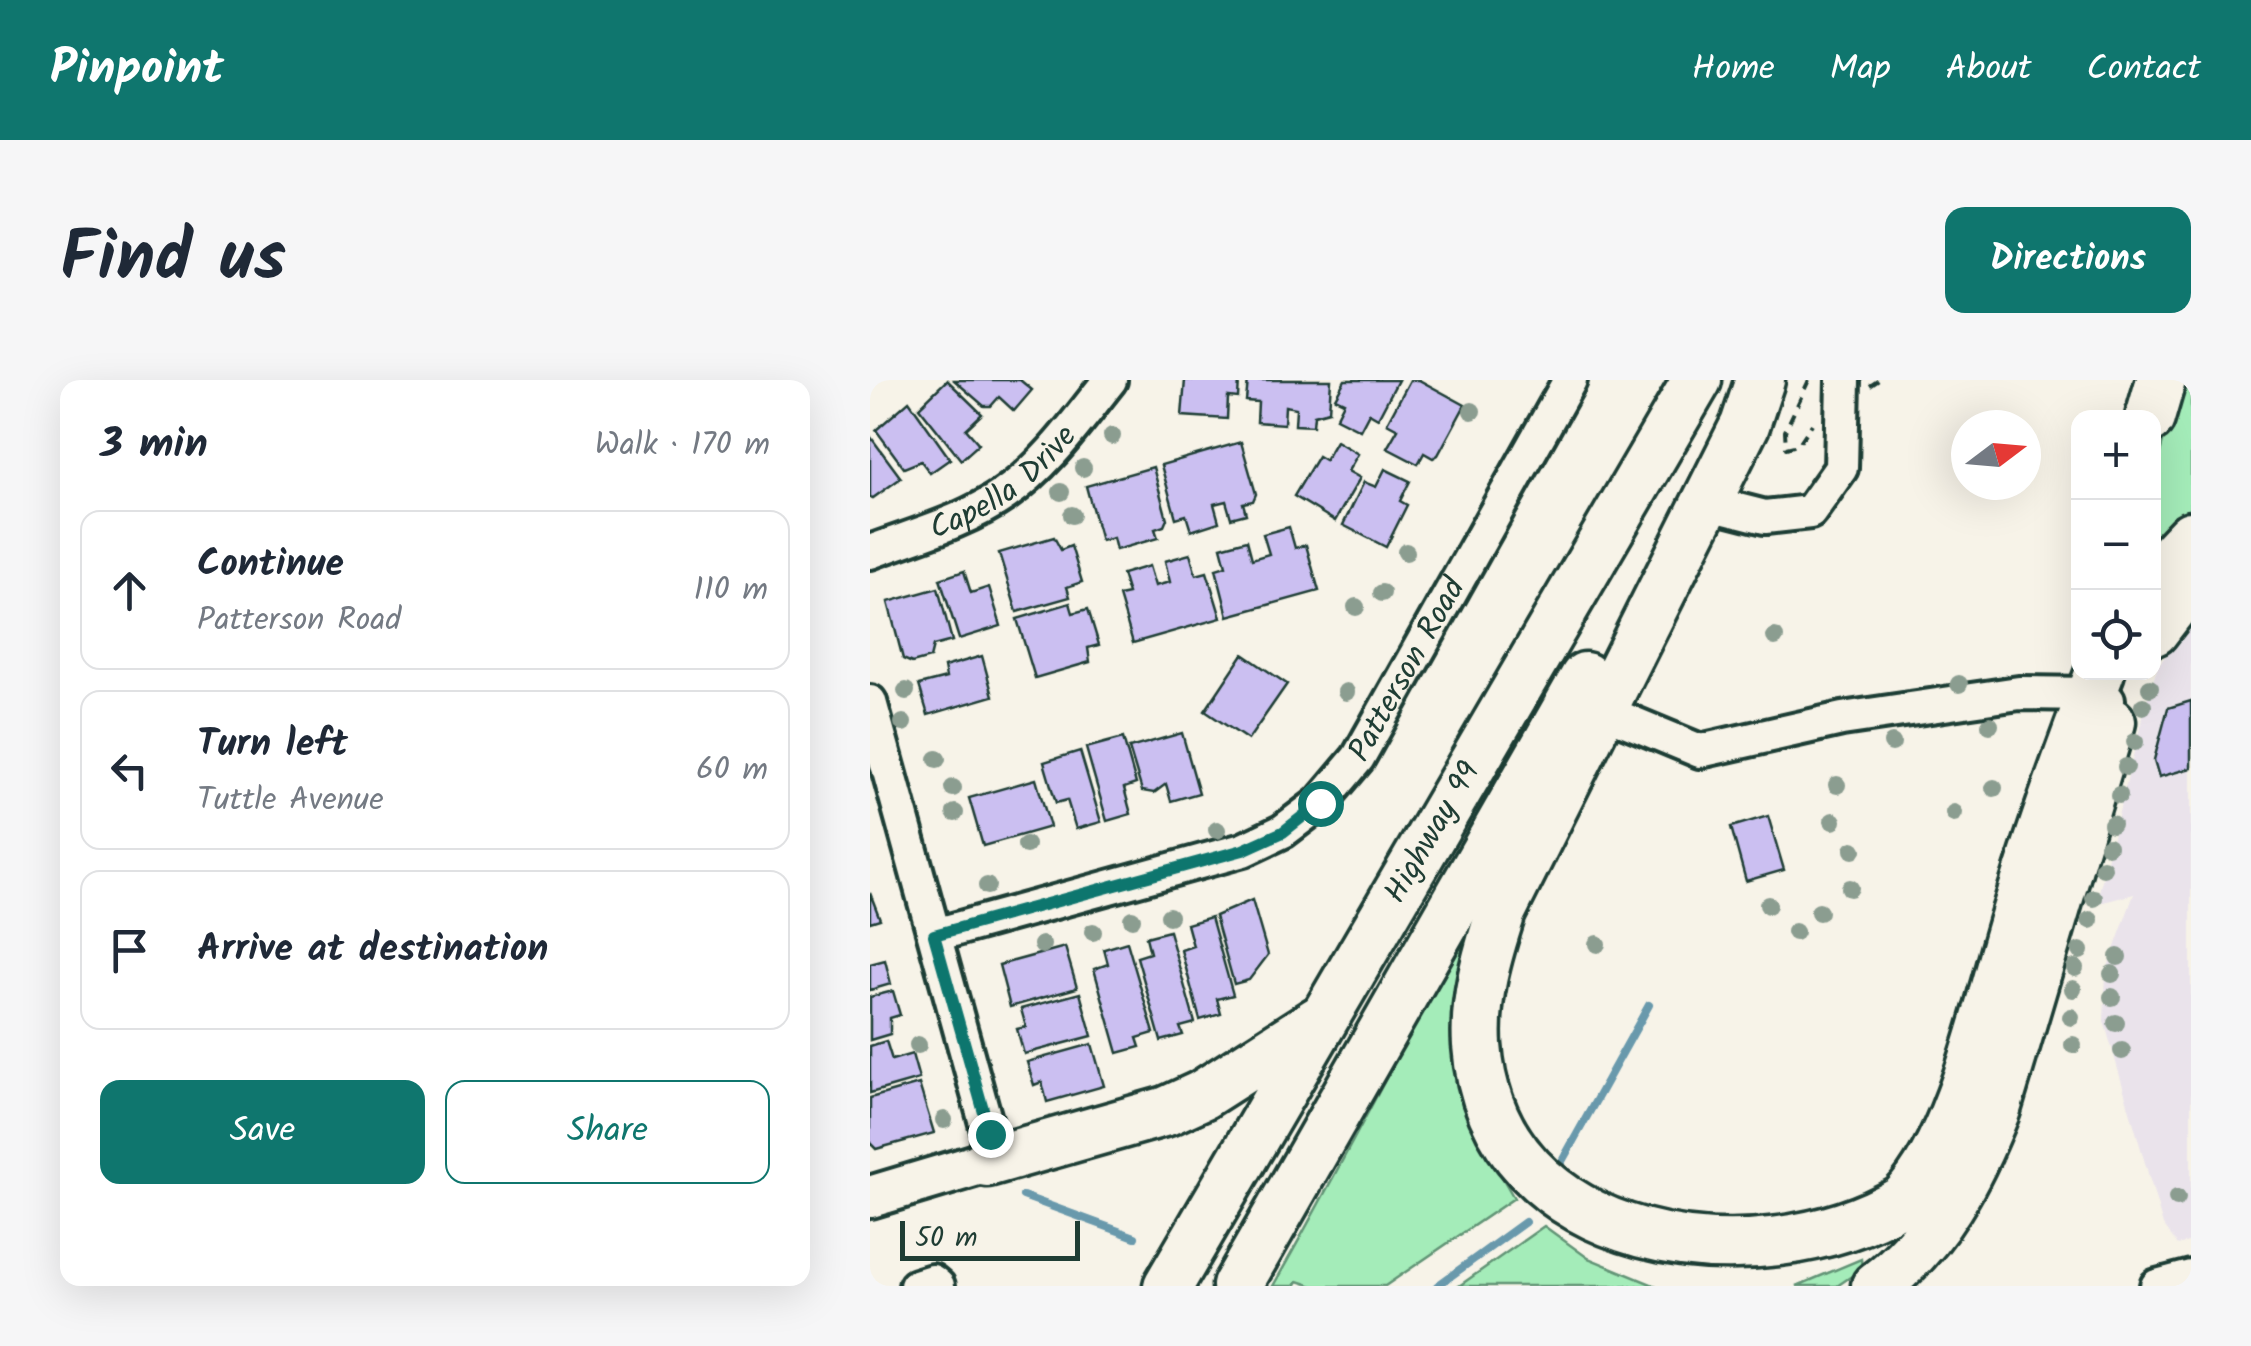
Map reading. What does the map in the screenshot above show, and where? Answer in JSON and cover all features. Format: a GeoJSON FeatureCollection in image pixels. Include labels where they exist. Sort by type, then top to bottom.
{"type":"FeatureCollection","features":[{"type":"Feature","properties":{"kind":"highway","name":"Highway 99"},"geometry":{"type":"LineString","coordinates":[[1237,1286],[1594,661],[1746,380]]}},
{"type":"Feature","properties":{"kind":"highway"},"geometry":{"type":"LineString","coordinates":[[1760,380],[1746,426],[1501,912],[1484,970],[1477,1045],[1485,1089],[1502,1134],[1557,1210],[1597,1238],[1681,1267],[1734,1271],[1797,1263],[1853,1239],[1906,1198],[1946,1130],[2056,782],[2099,685]]}},
{"type":"Feature","properties":{"kind":"highway"},"geometry":{"type":"LineString","coordinates":[[2152,410],[2161,380]]}},
{"type":"Feature","properties":{"kind":"highway","name":"Highway 99"},"geometry":{"type":"LineString","coordinates":[[1168,1286],[1690,385]]}},
{"type":"Feature","properties":{"kind":"highway"},"geometry":{"type":"LineString","coordinates":[[2161,568],[2191,536]]}},
{"type":"Feature","properties":{"kind":"highway"},"geometry":{"type":"LineString","coordinates":[[2161,622],[2191,583]]}},
{"type":"Feature","properties":{"kind":"highway"},"geometry":{"type":"LineString","coordinates":[[1876,1286],[1910,1258],[1946,1211],[1971,1170],[1990,1124],[2099,685]]}},
{"type":"Feature","properties":{"kind":"highway"},"geometry":{"type":"LineString","coordinates":[[987,1162],[1167,1111],[1202,1095],[1325,1016]]}},
{"type":"Feature","properties":{"kind":"main road"},"geometry":{"type":"LineString","coordinates":[[870,1198],[987,1162]]}},
{"type":"Feature","properties":{"kind":"street","name":"Capella Drive"},"geometry":{"type":"LineString","coordinates":[[870,552],[968,515],[1004,494],[1054,450],[1110,380]]}},
{"type":"Feature","properties":{"kind":"street","name":"Patterson Road"},"geometry":{"type":"LineString","coordinates":[[934,935],[1243,850],[1283,832],[1320,803],[1367,743],[1570,380]]}},
{"type":"Feature","properties":{"kind":"street"},"geometry":{"type":"LineString","coordinates":[[1706,502],[1765,517],[1810,512],[1841,468],[1831,382]]}},
{"type":"Feature","properties":{"kind":"street"},"geometry":{"type":"LineString","coordinates":[[1601,710],[1700,751],[1842,719],[2099,685]]}},
{"type":"Feature","properties":{"kind":"street"},"geometry":{"type":"LineString","coordinates":[[870,702],[990,1134],[987,1162]]}},
{"type":"Feature","properties":{"kind":"street"},"geometry":{"type":"LineString","coordinates":[[2157,1286],[2191,1277]]}},
{"type":"Feature","properties":{"kind":"street"},"geometry":{"type":"LineString","coordinates":[[916,1286],[932,1282],[938,1286]]}},
{"type":"Feature","properties":{"kind":"path"},"geometry":{"type":"LineString","coordinates":[[1831,382],[1798,445],[1786,448],[1785,431],[1831,382]]}},
{"type":"Feature","properties":{"kind":"shaded area"},"geometry":{"type":"Polygon","coordinates":[[[2191,623],[2191,1241],[2178,1245],[2163,1225],[2104,1021],[2106,972],[2134,894],[2096,904],[2147,700],[2153,680],[2161,680],[2161,662],[2191,623]]]}},
{"type":"Feature","properties":{"kind":"green space"},"geometry":{"type":"Polygon","coordinates":[[[2180,380],[2191,380],[2191,514],[2161,541],[2161,500],[2161,449],[2180,380]]]}},
{"type":"Feature","properties":{"kind":"green space"},"geometry":{"type":"Polygon","coordinates":[[[1494,877],[1467,1087],[1499,1172],[1514,1198],[1385,1286],[1313,1286],[1298,1281],[1295,1286],[1273,1286],[1329,1185],[1494,877]]]}},
{"type":"Feature","properties":{"kind":"green space"},"geometry":{"type":"Polygon","coordinates":[[[1544,1226],[1588,1258],[1656,1286],[1459,1286],[1544,1226]]]}},
{"type":"Feature","properties":{"kind":"green space"},"geometry":{"type":"Polygon","coordinates":[[[1861,1259],[1862,1269],[1837,1286],[1797,1286],[1861,1259]]]}},
{"type":"Feature","properties":{"kind":"building"},"geometry":{"type":"Polygon","coordinates":[[[947,380],[982,414],[966,429],[979,444],[961,460],[919,407],[947,380]]]}},
{"type":"Feature","properties":{"kind":"building"},"geometry":{"type":"Polygon","coordinates":[[[954,380],[1020,380],[1032,390],[1014,411],[999,397],[991,406],[984,406],[954,380]]]}},
{"type":"Feature","properties":{"kind":"building"},"geometry":{"type":"Polygon","coordinates":[[[1185,380],[1239,380],[1238,398],[1228,397],[1227,419],[1182,416],[1185,380]]]}},
{"type":"Feature","properties":{"kind":"building"},"geometry":{"type":"Polygon","coordinates":[[[1248,380],[1331,380],[1329,411],[1314,415],[1313,426],[1295,425],[1296,408],[1285,406],[1284,424],[1257,422],[1258,402],[1246,401],[1248,380]]]}},
{"type":"Feature","properties":{"kind":"building"},"geometry":{"type":"Polygon","coordinates":[[[1345,380],[1398,380],[1378,418],[1369,413],[1360,430],[1336,418],[1344,402],[1335,398],[1345,380]]]}},
{"type":"Feature","properties":{"kind":"building"},"geometry":{"type":"Polygon","coordinates":[[[1410,380],[1419,380],[1465,405],[1438,455],[1433,458],[1424,453],[1418,464],[1387,448],[1398,429],[1387,423],[1410,380]]]}},
{"type":"Feature","properties":{"kind":"building"},"geometry":{"type":"Polygon","coordinates":[[[909,401],[950,459],[930,473],[921,461],[904,468],[876,430],[909,401]]]}},
{"type":"Feature","properties":{"kind":"building"},"geometry":{"type":"Polygon","coordinates":[[[870,436],[901,478],[873,498],[870,497],[870,436]]]}},
{"type":"Feature","properties":{"kind":"building"},"geometry":{"type":"Polygon","coordinates":[[[1336,441],[1358,454],[1348,471],[1360,478],[1335,521],[1294,496],[1318,456],[1325,460],[1336,441]]]}},
{"type":"Feature","properties":{"kind":"building"},"geometry":{"type":"Polygon","coordinates":[[[1241,442],[1256,494],[1253,501],[1243,503],[1246,514],[1231,518],[1226,501],[1214,504],[1219,522],[1191,531],[1186,515],[1176,518],[1161,465],[1241,442]]]}},
{"type":"Feature","properties":{"kind":"building"},"geometry":{"type":"Polygon","coordinates":[[[1153,467],[1167,519],[1164,526],[1155,529],[1158,538],[1116,550],[1113,538],[1101,541],[1086,486],[1153,467]]]}},
{"type":"Feature","properties":{"kind":"building"},"geometry":{"type":"Polygon","coordinates":[[[1385,469],[1410,481],[1400,501],[1407,505],[1386,547],[1343,525],[1364,482],[1376,487],[1385,469]]]}},
{"type":"Feature","properties":{"kind":"building"},"geometry":{"type":"Polygon","coordinates":[[[1289,527],[1295,548],[1306,545],[1319,591],[1228,616],[1216,569],[1226,566],[1221,547],[1247,540],[1252,559],[1269,554],[1263,534],[1289,527]]]}},
{"type":"Feature","properties":{"kind":"building"},"geometry":{"type":"Polygon","coordinates":[[[1054,537],[1061,550],[1071,546],[1082,582],[1067,587],[1070,597],[1017,612],[999,553],[1054,537]]]}},
{"type":"Feature","properties":{"kind":"building"},"geometry":{"type":"Polygon","coordinates":[[[1190,554],[1196,575],[1207,572],[1221,618],[1133,643],[1119,596],[1128,594],[1122,574],[1149,566],[1155,586],[1170,582],[1165,561],[1190,554]]]}},
{"type":"Feature","properties":{"kind":"building"},"geometry":{"type":"Polygon","coordinates":[[[964,571],[971,593],[989,587],[1001,626],[959,639],[940,579],[964,571]]]}},
{"type":"Feature","properties":{"kind":"building"},"geometry":{"type":"Polygon","coordinates":[[[938,588],[952,641],[933,646],[930,658],[912,663],[903,659],[888,602],[938,588]]]}},
{"type":"Feature","properties":{"kind":"building"},"geometry":{"type":"Polygon","coordinates":[[[1070,603],[1073,613],[1088,609],[1099,645],[1088,648],[1090,662],[1035,678],[1017,619],[1070,603]]]}},
{"type":"Feature","properties":{"kind":"building"},"geometry":{"type":"Polygon","coordinates":[[[1243,654],[1287,684],[1248,740],[1205,711],[1243,654]]]}},
{"type":"Feature","properties":{"kind":"building"},"geometry":{"type":"Polygon","coordinates":[[[982,656],[993,696],[928,715],[919,685],[946,678],[944,667],[982,656]]]}},
{"type":"Feature","properties":{"kind":"building"},"geometry":{"type":"Polygon","coordinates":[[[2191,701],[2191,768],[2159,777],[2154,760],[2168,708],[2191,701]]]}},
{"type":"Feature","properties":{"kind":"building"},"geometry":{"type":"Polygon","coordinates":[[[1182,733],[1199,793],[1171,801],[1166,784],[1154,793],[1142,791],[1129,748],[1182,733]]]}},
{"type":"Feature","properties":{"kind":"building"},"geometry":{"type":"Polygon","coordinates":[[[1123,738],[1136,784],[1124,788],[1131,814],[1107,821],[1086,748],[1123,738]]]}},
{"type":"Feature","properties":{"kind":"building"},"geometry":{"type":"Polygon","coordinates":[[[1080,751],[1101,822],[1076,829],[1067,800],[1056,803],[1044,762],[1080,751]]]}},
{"type":"Feature","properties":{"kind":"building"},"geometry":{"type":"Polygon","coordinates":[[[1036,779],[1050,827],[983,846],[969,798],[1036,779]]]}},
{"type":"Feature","properties":{"kind":"building"},"geometry":{"type":"Polygon","coordinates":[[[1768,816],[1784,870],[1746,881],[1731,827],[1768,816]]]}},
{"type":"Feature","properties":{"kind":"building"},"geometry":{"type":"Polygon","coordinates":[[[870,893],[880,919],[870,922],[870,893]]]}},
{"type":"Feature","properties":{"kind":"building"},"geometry":{"type":"Polygon","coordinates":[[[1252,900],[1268,955],[1249,980],[1234,984],[1215,916],[1252,900]]]}},
{"type":"Feature","properties":{"kind":"building"},"geometry":{"type":"Polygon","coordinates":[[[1211,917],[1233,995],[1217,999],[1221,1014],[1200,1020],[1181,950],[1193,946],[1187,924],[1211,917]]]}},
{"type":"Feature","properties":{"kind":"building"},"geometry":{"type":"Polygon","coordinates":[[[1169,931],[1195,1023],[1180,1027],[1183,1035],[1161,1041],[1137,957],[1150,953],[1146,937],[1169,931]]]}},
{"type":"Feature","properties":{"kind":"building"},"geometry":{"type":"Polygon","coordinates":[[[1127,942],[1154,1033],[1137,1038],[1140,1047],[1118,1053],[1094,969],[1108,964],[1104,949],[1127,942]]]}},
{"type":"Feature","properties":{"kind":"building"},"geometry":{"type":"Polygon","coordinates":[[[1065,947],[1077,988],[1010,1007],[999,965],[1065,947]]]}},
{"type":"Feature","properties":{"kind":"building"},"geometry":{"type":"Polygon","coordinates":[[[885,960],[891,984],[870,990],[870,964],[885,960]]]}},
{"type":"Feature","properties":{"kind":"building"},"geometry":{"type":"Polygon","coordinates":[[[893,991],[900,1015],[890,1018],[890,1034],[870,1040],[870,997],[893,991]]]}},
{"type":"Feature","properties":{"kind":"building"},"geometry":{"type":"Polygon","coordinates":[[[1080,993],[1092,1036],[1024,1054],[1017,1029],[1026,1027],[1021,1009],[1080,993]]]}},
{"type":"Feature","properties":{"kind":"building"},"geometry":{"type":"Polygon","coordinates":[[[886,1041],[892,1060],[912,1054],[919,1079],[870,1093],[870,1046],[886,1041]]]}},
{"type":"Feature","properties":{"kind":"building"},"geometry":{"type":"Polygon","coordinates":[[[1092,1044],[1104,1086],[1047,1102],[1042,1082],[1034,1085],[1027,1062],[1092,1044]]]}},
{"type":"Feature","properties":{"kind":"building"},"geometry":{"type":"Polygon","coordinates":[[[919,1084],[934,1133],[876,1149],[870,1143],[870,1098],[919,1084]]]}},
{"type":"Feature","properties":{"kind":"waterway"},"geometry":{"type":"LineString","coordinates":[[1561,1163],[1649,1005]]}},
{"type":"Feature","properties":{"kind":"waterway"},"geometry":{"type":"LineString","coordinates":[[1023,1196],[1135,1237]]}},
{"type":"Feature","properties":{"kind":"waterway"},"geometry":{"type":"LineString","coordinates":[[1437,1286],[1525,1222]]}},
{"type":"Feature","properties":{"kind":"route"},"geometry":{"type":"LineString","coordinates":[[990,1134],[934,935],[1243,850],[1283,832],[1320,803]]}}]}
